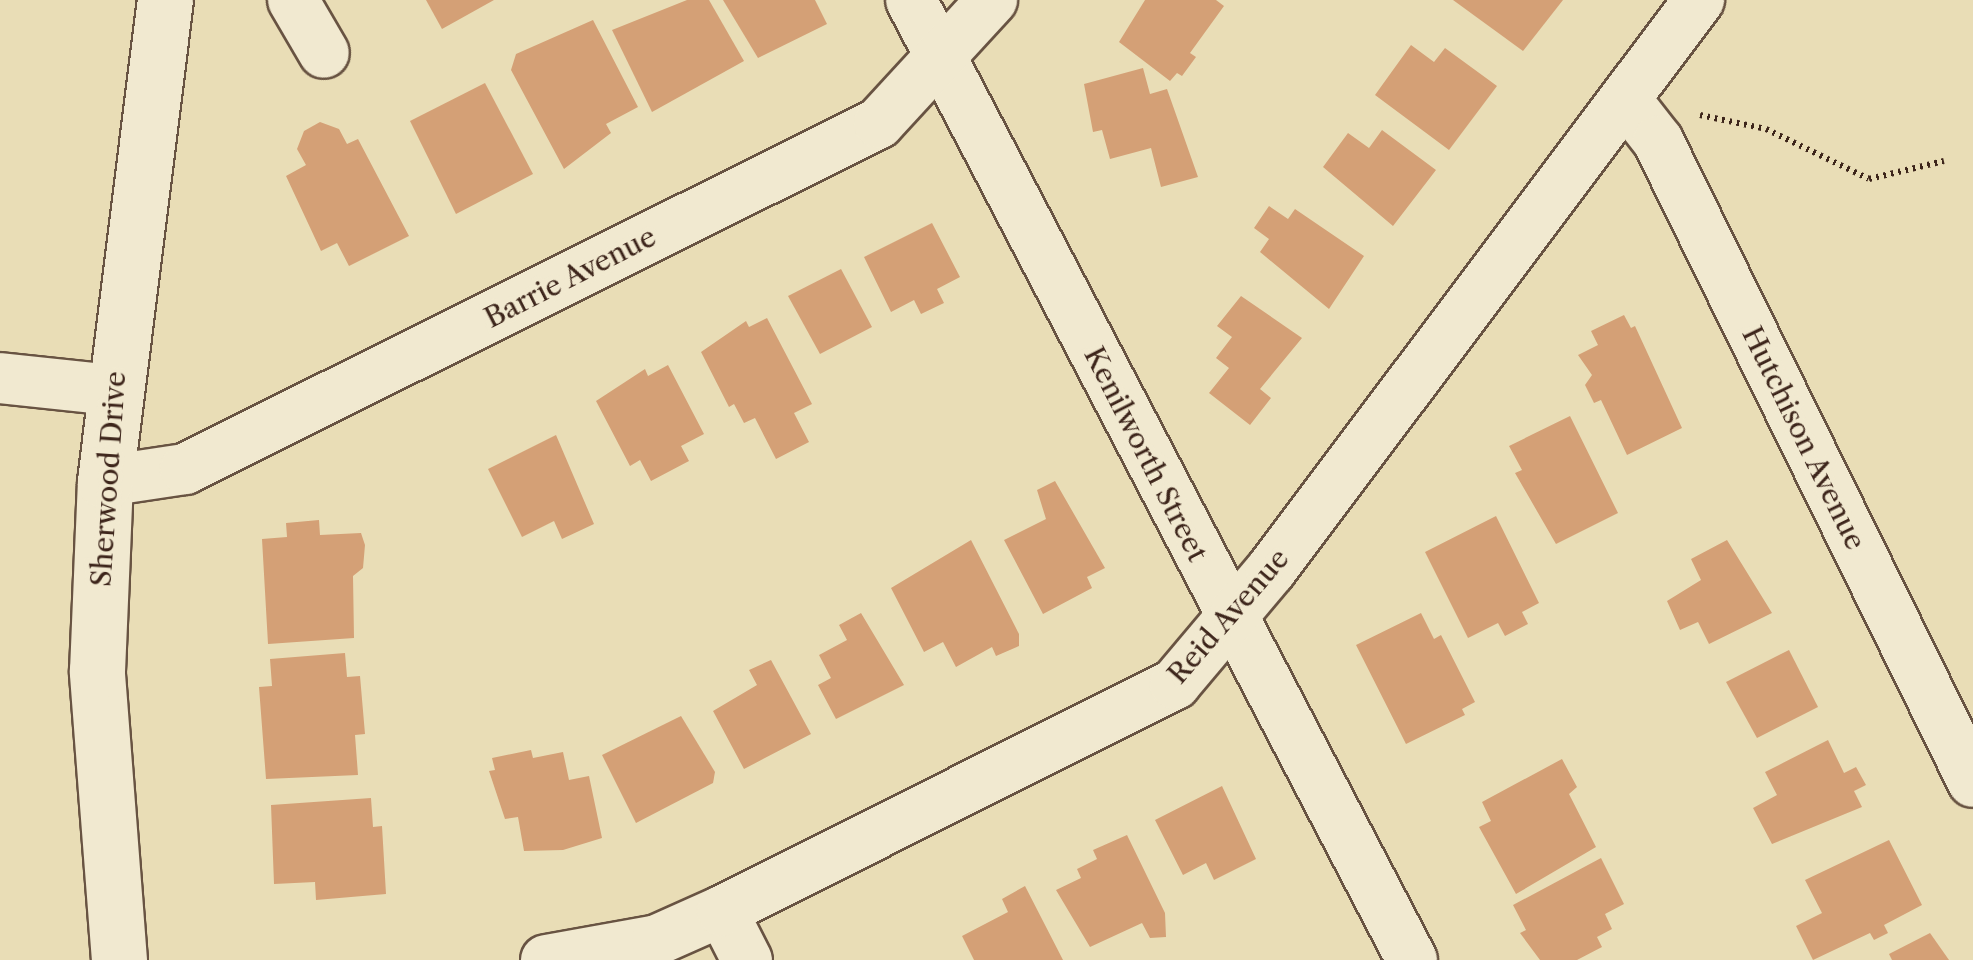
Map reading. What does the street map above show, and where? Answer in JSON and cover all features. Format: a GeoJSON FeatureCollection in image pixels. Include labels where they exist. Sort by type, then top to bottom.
{"type":"FeatureCollection","features":[{"type":"Feature","properties":{"kind":"street","name":"Sherwood Drive"},"geometry":{"type":"LineString","coordinates":[[119,960],[97,671],[104,481],[112,390],[165,0]]}},
{"type":"Feature","properties":{"kind":"street"},"geometry":{"type":"LineString","coordinates":[[292,0],[324,53]]}},
{"type":"Feature","properties":{"kind":"street","name":"Kenilworth Street"},"geometry":{"type":"LineString","coordinates":[[911,0],[1231,620],[1412,960]]}},
{"type":"Feature","properties":{"kind":"street","name":"Barrie Avenue"},"geometry":{"type":"LineString","coordinates":[[104,481],[185,470],[879,123],[943,60],[992,0]]}},
{"type":"Feature","properties":{"kind":"street","name":"Reid Avenue"},"geometry":{"type":"LineString","coordinates":[[546,960],[657,940],[722,912],[1174,684],[1231,620],[1699,0]]}},
{"type":"Feature","properties":{"kind":"street","name":"Hutchison Avenue"},"geometry":{"type":"LineString","coordinates":[[1626,100],[1658,141],[1973,782]]}},
{"type":"Feature","properties":{"kind":"street"},"geometry":{"type":"LineString","coordinates":[[0,378],[112,390]]}},
{"type":"Feature","properties":{"kind":"street"},"geometry":{"type":"LineString","coordinates":[[722,912],[747,960]]}},
{"type":"Feature","properties":{"kind":"path"},"geometry":{"type":"LineString","coordinates":[[1680,109],[1766,129],[1869,179],[1944,161]]}},
{"type":"Feature","properties":{"kind":"building"},"geometry":{"type":"Polygon","coordinates":[[[426,0],[494,0],[442,29],[426,0]]]}},
{"type":"Feature","properties":{"kind":"building"},"geometry":{"type":"Polygon","coordinates":[[[687,0],[709,0],[744,61],[652,112],[612,30],[687,0]]]}},
{"type":"Feature","properties":{"kind":"building"},"geometry":{"type":"Polygon","coordinates":[[[723,0],[815,0],[827,24],[758,58],[723,0]]]}},
{"type":"Feature","properties":{"kind":"building"},"geometry":{"type":"Polygon","coordinates":[[[1145,0],[1216,0],[1224,6],[1190,53],[1196,57],[1182,76],[1177,73],[1170,81],[1119,42],[1145,0]]]}},
{"type":"Feature","properties":{"kind":"building"},"geometry":{"type":"Polygon","coordinates":[[[1453,0],[1563,0],[1523,51],[1453,0]]]}},
{"type":"Feature","properties":{"kind":"building"},"geometry":{"type":"Polygon","coordinates":[[[593,20],[638,107],[606,124],[611,133],[564,169],[511,70],[516,54],[593,20]]]}},
{"type":"Feature","properties":{"kind":"building"},"geometry":{"type":"Polygon","coordinates":[[[1411,45],[1434,62],[1445,48],[1497,86],[1449,150],[1375,95],[1411,45]]]}},
{"type":"Feature","properties":{"kind":"building"},"geometry":{"type":"Polygon","coordinates":[[[1143,68],[1150,94],[1167,89],[1198,177],[1161,187],[1151,148],[1110,159],[1102,130],[1093,132],[1084,84],[1143,68]]]}},
{"type":"Feature","properties":{"kind":"building"},"geometry":{"type":"Polygon","coordinates":[[[485,83],[533,174],[456,214],[410,121],[485,83]]]}},
{"type":"Feature","properties":{"kind":"building"},"geometry":{"type":"Polygon","coordinates":[[[320,122],[339,129],[347,144],[358,139],[409,236],[349,266],[337,243],[321,251],[286,176],[306,165],[297,149],[304,131],[320,122]]]}},
{"type":"Feature","properties":{"kind":"building"},"geometry":{"type":"Polygon","coordinates":[[[1382,130],[1436,170],[1393,226],[1323,167],[1348,133],[1369,148],[1382,130]]]}},
{"type":"Feature","properties":{"kind":"building"},"geometry":{"type":"Polygon","coordinates":[[[1269,206],[1288,219],[1295,209],[1364,256],[1329,309],[1260,252],[1269,239],[1254,228],[1269,206]]]}},
{"type":"Feature","properties":{"kind":"building"},"geometry":{"type":"Polygon","coordinates":[[[932,223],[960,277],[937,289],[944,303],[921,314],[914,300],[891,312],[864,257],[932,223]]]}},
{"type":"Feature","properties":{"kind":"building"},"geometry":{"type":"Polygon","coordinates":[[[841,269],[872,327],[820,354],[788,296],[841,269]]]}},
{"type":"Feature","properties":{"kind":"building"},"geometry":{"type":"Polygon","coordinates":[[[1241,296],[1302,338],[1260,389],[1271,398],[1250,425],[1209,393],[1229,368],[1216,358],[1232,337],[1217,326],[1241,296]]]}},
{"type":"Feature","properties":{"kind":"building"},"geometry":{"type":"Polygon","coordinates":[[[1624,315],[1631,328],[1635,326],[1682,428],[1627,455],[1601,400],[1594,403],[1585,385],[1592,375],[1578,355],[1598,345],[1591,331],[1624,315]]]}},
{"type":"Feature","properties":{"kind":"building"},"geometry":{"type":"Polygon","coordinates":[[[767,318],[812,404],[794,413],[809,442],[776,459],[755,418],[744,423],[734,404],[729,407],[701,352],[746,321],[749,327],[767,318]]]}},
{"type":"Feature","properties":{"kind":"building"},"geometry":{"type":"Polygon","coordinates":[[[668,365],[704,434],[681,446],[689,461],[651,481],[640,460],[630,466],[596,401],[645,369],[648,376],[668,365]]]}},
{"type":"Feature","properties":{"kind":"building"},"geometry":{"type":"Polygon","coordinates":[[[1570,416],[1618,513],[1556,544],[1515,473],[1522,470],[1509,446],[1570,416]]]}},
{"type":"Feature","properties":{"kind":"building"},"geometry":{"type":"Polygon","coordinates":[[[556,435],[594,524],[562,539],[554,521],[522,537],[488,469],[556,435]]]}},
{"type":"Feature","properties":{"kind":"building"},"geometry":{"type":"Polygon","coordinates":[[[1055,481],[1105,568],[1087,577],[1092,588],[1043,614],[1004,540],[1046,519],[1037,490],[1055,481]]]}},
{"type":"Feature","properties":{"kind":"building"},"geometry":{"type":"Polygon","coordinates":[[[1496,516],[1539,603],[1522,612],[1528,624],[1505,636],[1498,623],[1468,638],[1425,552],[1496,516]]]}},
{"type":"Feature","properties":{"kind":"building"},"geometry":{"type":"Polygon","coordinates":[[[319,520],[320,535],[361,533],[365,545],[363,568],[353,576],[354,638],[268,644],[262,539],[287,537],[286,523],[319,520]]]}},
{"type":"Feature","properties":{"kind":"building"},"geometry":{"type":"Polygon","coordinates":[[[971,540],[1019,634],[1019,646],[996,656],[992,647],[956,667],[943,642],[924,652],[891,588],[971,540]]]}},
{"type":"Feature","properties":{"kind":"building"},"geometry":{"type":"Polygon","coordinates":[[[1727,540],[1772,613],[1709,644],[1698,622],[1680,630],[1667,601],[1701,580],[1691,559],[1727,540]]]}},
{"type":"Feature","properties":{"kind":"building"},"geometry":{"type":"Polygon","coordinates":[[[861,613],[904,685],[836,719],[818,685],[831,678],[819,655],[847,640],[839,625],[861,613]]]}},
{"type":"Feature","properties":{"kind":"building"},"geometry":{"type":"Polygon","coordinates":[[[1421,613],[1434,639],[1441,635],[1475,702],[1462,709],[1465,715],[1406,744],[1356,645],[1421,613]]]}},
{"type":"Feature","properties":{"kind":"building"},"geometry":{"type":"Polygon","coordinates":[[[1789,650],[1818,707],[1757,738],[1726,682],[1789,650]]]}},
{"type":"Feature","properties":{"kind":"building"},"geometry":{"type":"Polygon","coordinates":[[[345,653],[347,677],[360,676],[365,734],[355,735],[358,775],[266,779],[259,687],[272,686],[270,659],[345,653]]]}},
{"type":"Feature","properties":{"kind":"building"},"geometry":{"type":"Polygon","coordinates":[[[771,660],[811,734],[744,769],[713,711],[757,685],[749,670],[771,660]]]}},
{"type":"Feature","properties":{"kind":"building"},"geometry":{"type":"Polygon","coordinates":[[[681,716],[715,772],[713,783],[636,823],[602,755],[681,716]]]}},
{"type":"Feature","properties":{"kind":"building"},"geometry":{"type":"Polygon","coordinates":[[[1828,740],[1844,773],[1856,767],[1866,785],[1854,791],[1862,807],[1772,844],[1753,808],[1777,795],[1765,772],[1828,740]]]}},
{"type":"Feature","properties":{"kind":"building"},"geometry":{"type":"Polygon","coordinates":[[[531,750],[533,758],[563,752],[569,780],[589,776],[602,838],[563,850],[524,851],[518,817],[505,819],[489,771],[495,770],[492,758],[531,750]]]}},
{"type":"Feature","properties":{"kind":"building"},"geometry":{"type":"Polygon","coordinates":[[[1562,759],[1577,787],[1569,794],[1596,847],[1516,894],[1479,827],[1491,821],[1482,802],[1562,759]]]}},
{"type":"Feature","properties":{"kind":"building"},"geometry":{"type":"Polygon","coordinates":[[[1222,786],[1256,859],[1214,880],[1206,863],[1183,875],[1155,820],[1222,786]]]}},
{"type":"Feature","properties":{"kind":"building"},"geometry":{"type":"Polygon","coordinates":[[[371,798],[373,827],[382,826],[386,894],[316,900],[315,882],[274,884],[271,805],[371,798]]]}},
{"type":"Feature","properties":{"kind":"building"},"geometry":{"type":"Polygon","coordinates":[[[1127,835],[1165,913],[1166,937],[1150,938],[1142,923],[1090,947],[1056,890],[1081,878],[1077,869],[1097,859],[1093,850],[1127,835]]]}},
{"type":"Feature","properties":{"kind":"building"},"geometry":{"type":"Polygon","coordinates":[[[1889,840],[1922,905],[1884,925],[1888,933],[1874,940],[1870,933],[1813,960],[1796,926],[1822,913],[1805,880],[1889,840]]]}},
{"type":"Feature","properties":{"kind":"building"},"geometry":{"type":"Polygon","coordinates":[[[1601,858],[1624,904],[1605,914],[1612,929],[1597,937],[1602,947],[1577,960],[1540,960],[1520,933],[1526,930],[1513,905],[1601,858]]]}},
{"type":"Feature","properties":{"kind":"building"},"geometry":{"type":"Polygon","coordinates":[[[1025,886],[1063,960],[974,960],[962,936],[1008,912],[1002,899],[1025,886]]]}},
{"type":"Feature","properties":{"kind":"building"},"geometry":{"type":"Polygon","coordinates":[[[1930,933],[1949,960],[1892,960],[1889,954],[1930,933]]]}}]}
